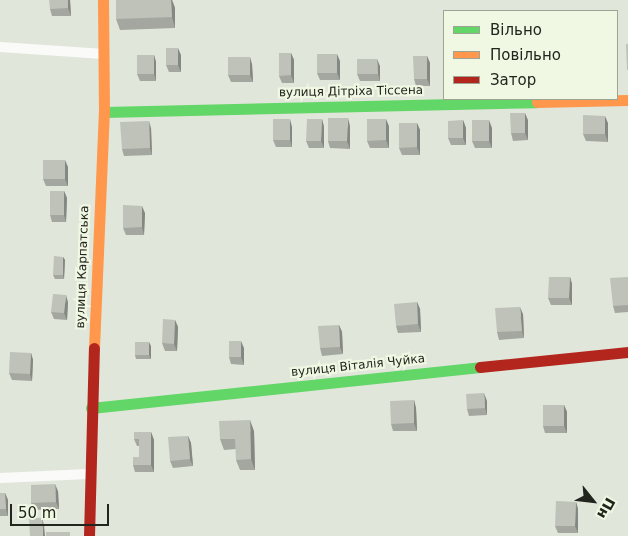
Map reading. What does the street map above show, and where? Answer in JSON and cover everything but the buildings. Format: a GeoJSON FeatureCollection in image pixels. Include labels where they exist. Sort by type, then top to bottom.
{"type":"FeatureCollection","features":[{"type":"Feature","properties":{"kind":"street","name":"вулиця Карпатська"},"geometry":{"type":"LineString","coordinates":[[89,536],[91,408],[104,112],[103,0]]}},
{"type":"Feature","properties":{"kind":"street"},"geometry":{"type":"LineString","coordinates":[[0,47],[104,54]]}},
{"type":"Feature","properties":{"kind":"street","name":"вулиця Дітріха Тіссена"},"geometry":{"type":"LineString","coordinates":[[104,112],[628,100]]}},
{"type":"Feature","properties":{"kind":"street","name":"вулиця Віталія Чуйка"},"geometry":{"type":"LineString","coordinates":[[91,408],[628,352]]}},
{"type":"Feature","properties":{"kind":"street"},"geometry":{"type":"LineString","coordinates":[[0,478],[89,474]]}},
{"type":"Feature","properties":{"kind":"traffic: fast"},"geometry":{"type":"LineString","coordinates":[[104,112],[537,102]]}},
{"type":"Feature","properties":{"kind":"traffic: fast"},"geometry":{"type":"LineString","coordinates":[[91,408],[480,367]]}},
{"type":"Feature","properties":{"kind":"traffic: slow"},"geometry":{"type":"LineString","coordinates":[[94,348],[104,112],[103,0]]}},
{"type":"Feature","properties":{"kind":"traffic: slow"},"geometry":{"type":"LineString","coordinates":[[537,102],[628,100]]}},
{"type":"Feature","properties":{"kind":"traffic: jam"},"geometry":{"type":"LineString","coordinates":[[89,536],[94,348]]}},
{"type":"Feature","properties":{"kind":"traffic: jam"},"geometry":{"type":"LineString","coordinates":[[480,367],[628,352]]}}]}
